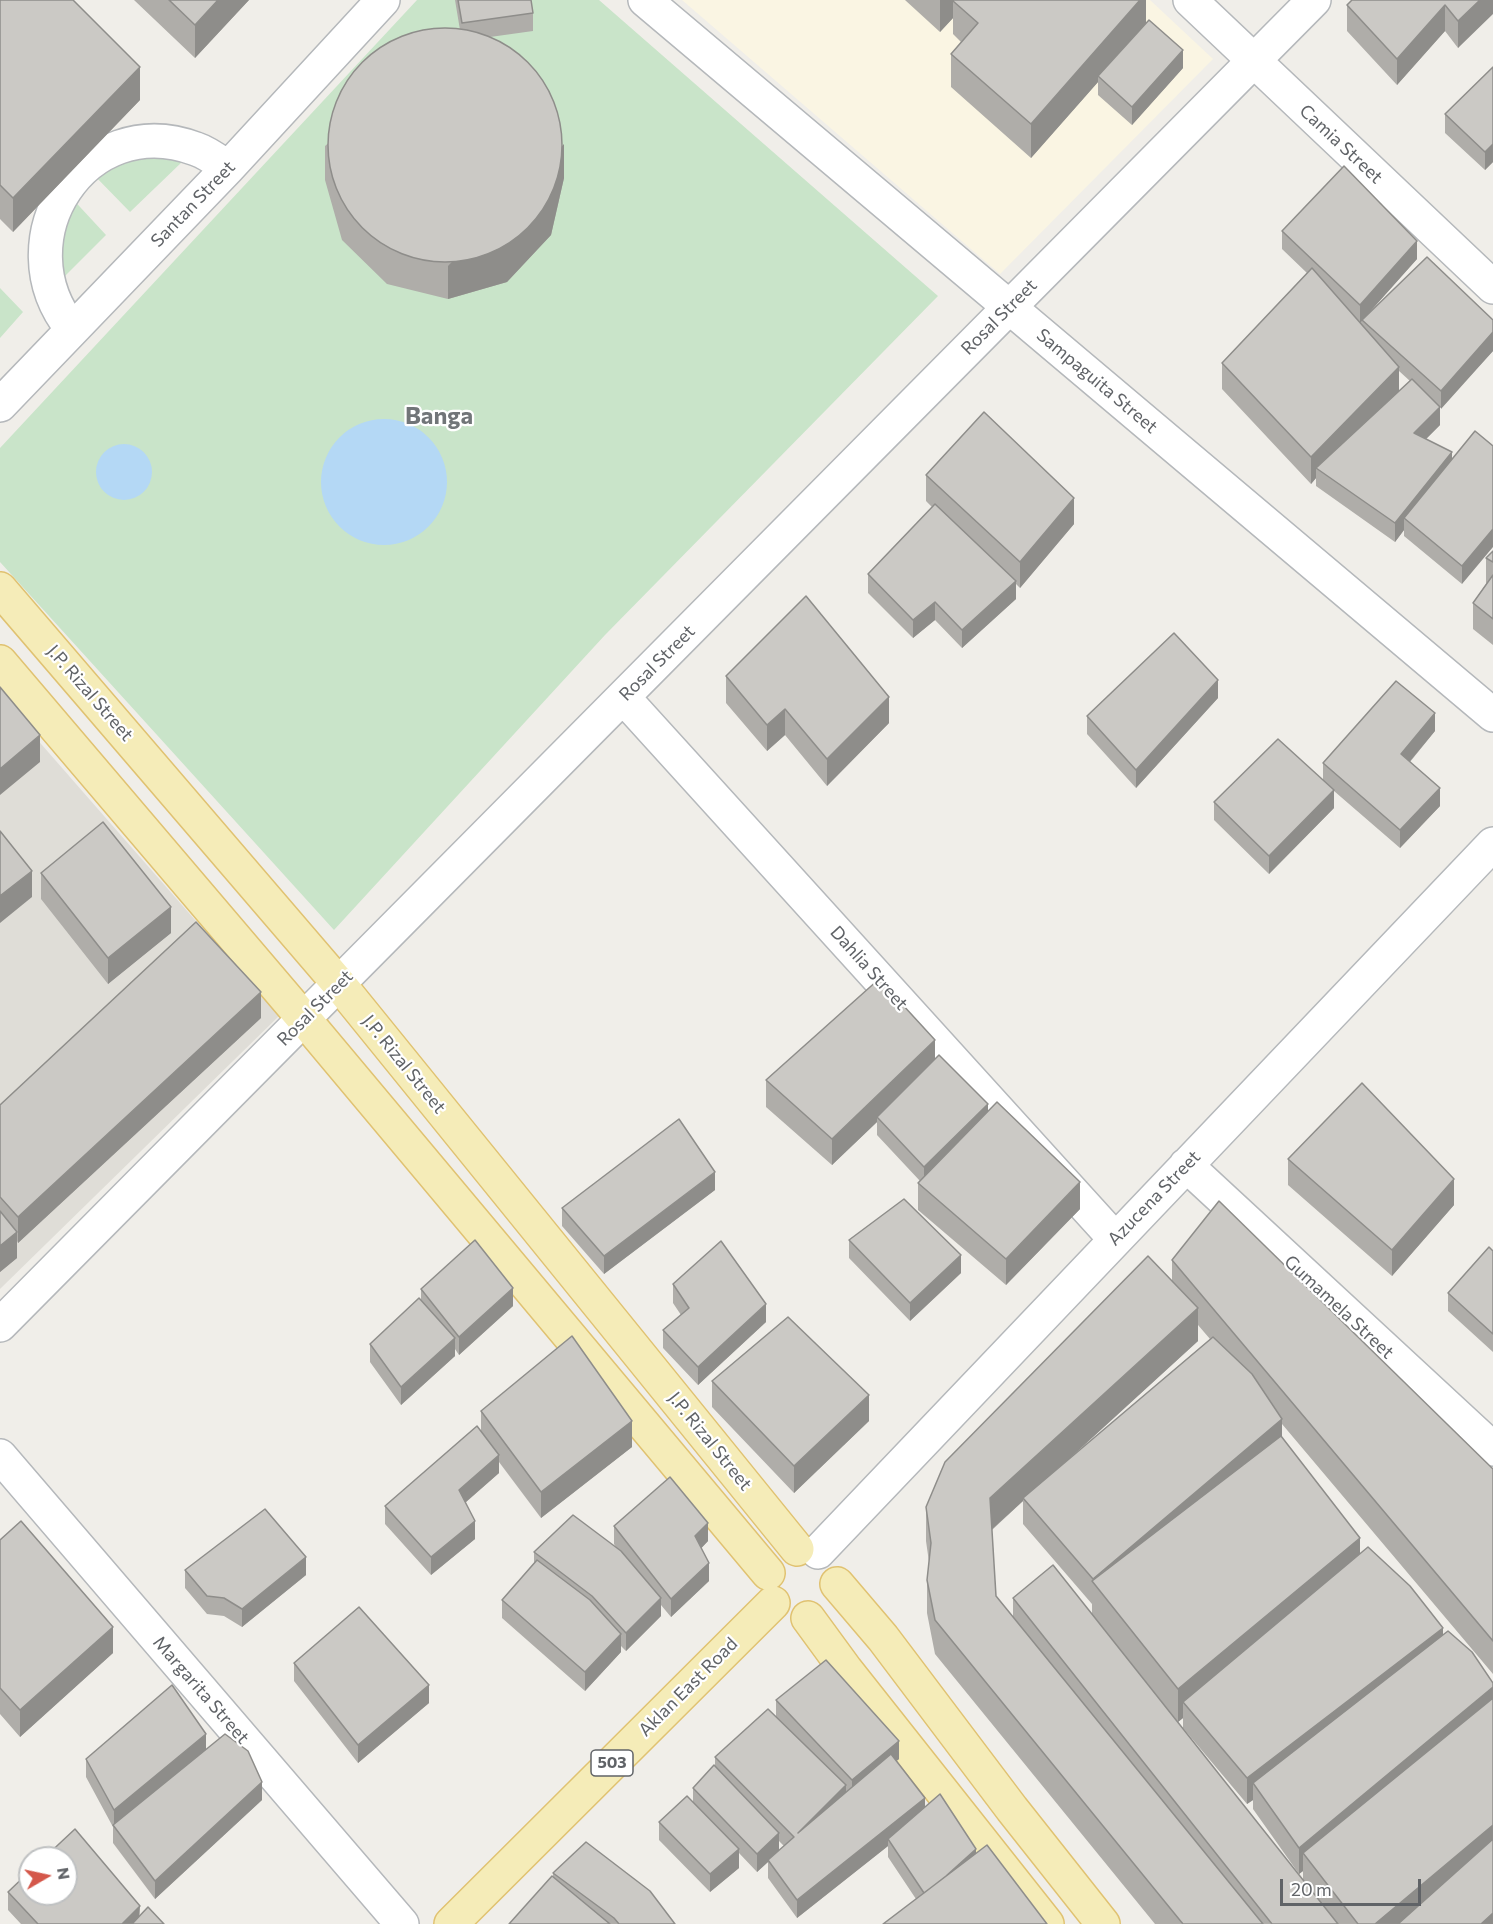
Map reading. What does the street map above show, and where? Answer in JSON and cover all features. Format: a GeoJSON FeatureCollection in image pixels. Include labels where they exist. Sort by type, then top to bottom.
{"type":"FeatureCollection","features":[{"type":"Feature","properties":{"kind":"main road","name":"J.P. Rizal Street"},"geometry":{"type":"LineString","coordinates":[[0,589],[339,984],[807,1550]]}},
{"type":"Feature","properties":{"kind":"main road"},"geometry":{"type":"LineString","coordinates":[[0,662],[304,1019],[771,1588],[780,1610],[788,1616],[808,1618],[819,1614],[835,1596],[837,1584],[832,1565],[825,1557],[807,1550]]}},
{"type":"Feature","properties":{"kind":"main road","name":"Aklan East Road"},"geometry":{"type":"LineString","coordinates":[[452,1924],[771,1588],[779,1557],[788,1551],[807,1550]]}},
{"type":"Feature","properties":{"kind":"main road"},"geometry":{"type":"LineString","coordinates":[[837,1584],[883,1638],[1012,1809],[1103,1924]]}},
{"type":"Feature","properties":{"kind":"main road"},"geometry":{"type":"LineString","coordinates":[[808,1618],[846,1670],[1047,1924]]}},
{"type":"Feature","properties":{"kind":"street","name":"Santan Street"},"geometry":{"type":"LineString","coordinates":[[0,405],[228,168],[383,0]]}},
{"type":"Feature","properties":{"kind":"street","name":"Sampaguita Street"},"geometry":{"type":"LineString","coordinates":[[645,0],[1493,715]]}},
{"type":"Feature","properties":{"kind":"street","name":"Camia Street"},"geometry":{"type":"LineString","coordinates":[[1190,0],[1493,287]]}},
{"type":"Feature","properties":{"kind":"street","name":"Rosal Street"},"geometry":{"type":"LineString","coordinates":[[0,1325],[1314,0]]}},
{"type":"Feature","properties":{"kind":"street"},"geometry":{"type":"LineString","coordinates":[[72,329],[53,300],[45,278],[43,255],[45,231],[52,209],[71,180],[88,164],[107,152],[129,144],[153,141],[175,143],[198,150],[228,168]]}},
{"type":"Feature","properties":{"kind":"street","name":"Dahlia Street"},"geometry":{"type":"LineString","coordinates":[[623,697],[1115,1239]]}},
{"type":"Feature","properties":{"kind":"street","name":"Azucena Street"},"geometry":{"type":"LineString","coordinates":[[807,1550],[1115,1239],[1493,844]]}},
{"type":"Feature","properties":{"kind":"street","name":"Gumamela Street"},"geometry":{"type":"LineString","coordinates":[[1186,1165],[1493,1449]]}},
{"type":"Feature","properties":{"kind":"street","name":"Margarita Street"},"geometry":{"type":"LineString","coordinates":[[0,1456],[402,1924]]}},
{"type":"Feature","properties":{"kind":"shaded area"},"geometry":{"type":"Polygon","coordinates":[[[682,0],[1150,0],[1213,59],[1000,274],[682,0]]]}},
{"type":"Feature","properties":{"kind":"shaded area"},"geometry":{"type":"Polygon","coordinates":[[[0,697],[279,1016],[0,1289],[0,697]]]}},
{"type":"Feature","properties":{"kind":"green space"},"geometry":{"type":"Polygon","coordinates":[[[417,0],[599,0],[938,296],[605,635],[334,930],[0,562],[0,448],[417,0]]]}},
{"type":"Feature","properties":{"kind":"green space"},"geometry":{"type":"Polygon","coordinates":[[[151,155],[182,162],[130,212],[91,172],[151,155]]]}},
{"type":"Feature","properties":{"kind":"green space"},"geometry":{"type":"Polygon","coordinates":[[[68,194],[106,235],[56,285],[68,194]]]}},
{"type":"Feature","properties":{"kind":"green space"},"geometry":{"type":"Polygon","coordinates":[[[0,288],[23,312],[0,338],[0,288]]]}},
{"type":"Feature","properties":{"kind":"water"},"geometry":{"type":"Polygon","coordinates":[[[384,419],[408,424],[429,437],[442,458],[447,482],[442,506],[429,527],[408,540],[384,545],[360,540],[339,527],[326,506],[321,482],[326,458],[339,437],[360,424],[384,419]]]}},
{"type":"Feature","properties":{"kind":"water"},"geometry":{"type":"Polygon","coordinates":[[[124,444],[135,446],[144,452],[150,461],[152,472],[150,483],[144,492],[135,498],[124,500],[113,498],[104,492],[98,483],[96,472],[98,461],[104,452],[113,446],[124,444]]]}},
{"type":"Feature","properties":{"kind":"building"},"geometry":{"type":"Polygon","coordinates":[[[0,0],[73,0],[140,67],[13,198],[0,185],[0,0]]]}},
{"type":"Feature","properties":{"kind":"building"},"geometry":{"type":"Polygon","coordinates":[[[169,0],[218,0],[195,25],[169,0]]]}},
{"type":"Feature","properties":{"kind":"building"},"geometry":{"type":"Polygon","coordinates":[[[458,0],[531,0],[533,13],[462,23],[458,0]]]}},
{"type":"Feature","properties":{"kind":"building"},"geometry":{"type":"Polygon","coordinates":[[[953,0],[1140,0],[1031,124],[951,54],[978,23],[953,0]]]}},
{"type":"Feature","properties":{"kind":"building"},"geometry":{"type":"Polygon","coordinates":[[[1352,0],[1480,0],[1458,21],[1445,5],[1397,59],[1347,5],[1352,0]]]}},
{"type":"Feature","properties":{"kind":"building"},"geometry":{"type":"Polygon","coordinates":[[[1149,20],[1183,50],[1132,107],[1098,76],[1149,20]]]}},
{"type":"Feature","properties":{"kind":"building"},"geometry":{"type":"Polygon","coordinates":[[[434,28],[456,28],[490,37],[510,47],[528,62],[543,80],[553,100],[560,122],[562,145],[560,168],[553,190],[543,210],[528,228],[510,243],[479,257],[456,262],[434,262],[411,257],[380,243],[354,219],[347,210],[333,179],[328,156],[328,134],[333,111],[347,80],[371,54],[380,47],[411,33],[434,28]]]}},
{"type":"Feature","properties":{"kind":"building"},"geometry":{"type":"Polygon","coordinates":[[[1493,67],[1493,144],[1485,152],[1445,114],[1493,67]]]}},
{"type":"Feature","properties":{"kind":"building"},"geometry":{"type":"Polygon","coordinates":[[[1344,166],[1417,241],[1360,305],[1282,231],[1344,166]]]}},
{"type":"Feature","properties":{"kind":"building"},"geometry":{"type":"Polygon","coordinates":[[[1427,257],[1493,320],[1493,332],[1441,391],[1362,320],[1427,257]]]}},
{"type":"Feature","properties":{"kind":"building"},"geometry":{"type":"Polygon","coordinates":[[[1312,268],[1399,367],[1311,457],[1222,363],[1312,268]]]}},
{"type":"Feature","properties":{"kind":"building"},"geometry":{"type":"Polygon","coordinates":[[[1412,379],[1440,407],[1414,433],[1452,452],[1395,523],[1316,468],[1412,379]]]}},
{"type":"Feature","properties":{"kind":"building"},"geometry":{"type":"Polygon","coordinates":[[[984,412],[1074,498],[1020,562],[926,475],[984,412]]]}},
{"type":"Feature","properties":{"kind":"building"},"geometry":{"type":"Polygon","coordinates":[[[1475,431],[1493,446],[1493,529],[1462,566],[1404,518],[1475,431]]]}},
{"type":"Feature","properties":{"kind":"building"},"geometry":{"type":"Polygon","coordinates":[[[935,504],[1016,581],[962,630],[935,602],[913,620],[868,574],[935,504]]]}},
{"type":"Feature","properties":{"kind":"building"},"geometry":{"type":"Polygon","coordinates":[[[1493,551],[1493,562],[1486,558],[1493,551]]]}},
{"type":"Feature","properties":{"kind":"building"},"geometry":{"type":"Polygon","coordinates":[[[1493,575],[1493,619],[1473,603],[1493,575]]]}},
{"type":"Feature","properties":{"kind":"building"},"geometry":{"type":"Polygon","coordinates":[[[806,596],[889,697],[827,759],[785,709],[767,725],[726,676],[806,596]]]}},
{"type":"Feature","properties":{"kind":"building"},"geometry":{"type":"Polygon","coordinates":[[[1174,633],[1218,680],[1136,770],[1087,716],[1174,633]]]}},
{"type":"Feature","properties":{"kind":"building"},"geometry":{"type":"Polygon","coordinates":[[[1396,681],[1435,713],[1401,754],[1440,788],[1400,830],[1323,763],[1396,681]]]}},
{"type":"Feature","properties":{"kind":"building"},"geometry":{"type":"Polygon","coordinates":[[[0,687],[40,735],[0,769],[0,687]]]}},
{"type":"Feature","properties":{"kind":"building"},"geometry":{"type":"Polygon","coordinates":[[[1278,739],[1334,790],[1269,856],[1214,802],[1278,739]]]}},
{"type":"Feature","properties":{"kind":"building"},"geometry":{"type":"Polygon","coordinates":[[[103,822],[171,907],[108,958],[41,873],[103,822]]]}},
{"type":"Feature","properties":{"kind":"building"},"geometry":{"type":"Polygon","coordinates":[[[0,831],[32,871],[0,896],[0,831]]]}},
{"type":"Feature","properties":{"kind":"building"},"geometry":{"type":"Polygon","coordinates":[[[196,922],[261,992],[18,1217],[0,1197],[0,1105],[196,922]]]}},
{"type":"Feature","properties":{"kind":"building"},"geometry":{"type":"Polygon","coordinates":[[[879,979],[935,1040],[832,1139],[766,1080],[879,979]]]}},
{"type":"Feature","properties":{"kind":"building"},"geometry":{"type":"Polygon","coordinates":[[[939,1055],[988,1104],[924,1167],[877,1117],[939,1055]]]}},
{"type":"Feature","properties":{"kind":"building"},"geometry":{"type":"Polygon","coordinates":[[[1362,1083],[1454,1179],[1392,1250],[1288,1159],[1362,1083]]]}},
{"type":"Feature","properties":{"kind":"building"},"geometry":{"type":"Polygon","coordinates":[[[997,1102],[1080,1182],[1006,1259],[918,1183],[997,1102]]]}},
{"type":"Feature","properties":{"kind":"building"},"geometry":{"type":"Polygon","coordinates":[[[679,1119],[715,1172],[604,1256],[562,1208],[679,1119]]]}},
{"type":"Feature","properties":{"kind":"building"},"geometry":{"type":"Polygon","coordinates":[[[904,1199],[961,1255],[910,1303],[849,1240],[904,1199]]]}},
{"type":"Feature","properties":{"kind":"building"},"geometry":{"type":"Polygon","coordinates":[[[1219,1201],[1493,1469],[1493,1641],[1172,1260],[1219,1201]]]}},
{"type":"Feature","properties":{"kind":"building"},"geometry":{"type":"Polygon","coordinates":[[[0,1211],[17,1232],[0,1246],[0,1211]]]}},
{"type":"Feature","properties":{"kind":"building"},"geometry":{"type":"Polygon","coordinates":[[[475,1240],[513,1288],[459,1337],[421,1289],[475,1240]]]}},
{"type":"Feature","properties":{"kind":"building"},"geometry":{"type":"Polygon","coordinates":[[[721,1241],[766,1304],[698,1367],[663,1330],[689,1308],[673,1284],[721,1241]]]}},
{"type":"Feature","properties":{"kind":"building"},"geometry":{"type":"Polygon","coordinates":[[[1489,1247],[1493,1251],[1493,1334],[1448,1293],[1489,1247]]]}},
{"type":"Feature","properties":{"kind":"building"},"geometry":{"type":"Polygon","coordinates":[[[1148,1256],[1198,1308],[990,1498],[996,1596],[1263,1924],[1183,1924],[935,1620],[927,1580],[931,1543],[926,1507],[945,1462],[1148,1256]]]}},
{"type":"Feature","properties":{"kind":"building"},"geometry":{"type":"Polygon","coordinates":[[[419,1298],[455,1338],[401,1387],[370,1344],[419,1298]]]}},
{"type":"Feature","properties":{"kind":"building"},"geometry":{"type":"Polygon","coordinates":[[[788,1317],[869,1395],[794,1466],[712,1381],[788,1317]]]}},
{"type":"Feature","properties":{"kind":"building"},"geometry":{"type":"Polygon","coordinates":[[[572,1336],[632,1421],[541,1492],[481,1411],[572,1336]]]}},
{"type":"Feature","properties":{"kind":"building"},"geometry":{"type":"Polygon","coordinates":[[[1213,1337],[1252,1374],[1282,1419],[1093,1579],[1023,1498],[1213,1337]]]}},
{"type":"Feature","properties":{"kind":"building"},"geometry":{"type":"Polygon","coordinates":[[[477,1426],[499,1455],[459,1490],[475,1521],[431,1557],[385,1506],[477,1426]]]}},
{"type":"Feature","properties":{"kind":"building"},"geometry":{"type":"Polygon","coordinates":[[[1281,1436],[1360,1538],[1178,1689],[1092,1581],[1281,1436]]]}},
{"type":"Feature","properties":{"kind":"building"},"geometry":{"type":"Polygon","coordinates":[[[670,1477],[708,1523],[695,1536],[709,1563],[671,1599],[614,1526],[670,1477]]]}},
{"type":"Feature","properties":{"kind":"building"},"geometry":{"type":"Polygon","coordinates":[[[265,1509],[306,1557],[242,1609],[224,1598],[207,1596],[185,1570],[265,1509]]]}},
{"type":"Feature","properties":{"kind":"building"},"geometry":{"type":"Polygon","coordinates":[[[573,1515],[621,1551],[661,1598],[626,1633],[592,1596],[534,1552],[573,1515]]]}},
{"type":"Feature","properties":{"kind":"building"},"geometry":{"type":"Polygon","coordinates":[[[21,1521],[113,1627],[20,1710],[0,1688],[0,1540],[21,1521]]]}},
{"type":"Feature","properties":{"kind":"building"},"geometry":{"type":"Polygon","coordinates":[[[1368,1547],[1410,1586],[1443,1628],[1247,1778],[1183,1702],[1368,1547]]]}},
{"type":"Feature","properties":{"kind":"building"},"geometry":{"type":"Polygon","coordinates":[[[537,1560],[590,1600],[621,1634],[585,1672],[502,1600],[537,1560]]]}},
{"type":"Feature","properties":{"kind":"building"},"geometry":{"type":"Polygon","coordinates":[[[1053,1565],[1338,1924],[1272,1924],[1013,1598],[1053,1565]]]}},
{"type":"Feature","properties":{"kind":"building"},"geometry":{"type":"Polygon","coordinates":[[[359,1607],[429,1685],[358,1745],[294,1663],[359,1607]]]}},
{"type":"Feature","properties":{"kind":"building"},"geometry":{"type":"Polygon","coordinates":[[[1448,1631],[1472,1652],[1493,1683],[1493,1687],[1299,1848],[1253,1783],[1448,1631]]]}},
{"type":"Feature","properties":{"kind":"building"},"geometry":{"type":"Polygon","coordinates":[[[826,1660],[899,1741],[852,1780],[776,1700],[826,1660]]]}},
{"type":"Feature","properties":{"kind":"building"},"geometry":{"type":"Polygon","coordinates":[[[172,1685],[206,1734],[114,1810],[86,1759],[172,1685]]]}},
{"type":"Feature","properties":{"kind":"building"},"geometry":{"type":"Polygon","coordinates":[[[1493,1698],[1493,1825],[1375,1924],[1358,1924],[1303,1853],[1493,1698]]]}},
{"type":"Feature","properties":{"kind":"building"},"geometry":{"type":"Polygon","coordinates":[[[768,1709],[846,1785],[798,1833],[891,1754],[925,1798],[797,1900],[768,1860],[794,1837],[715,1757],[768,1709]]]}},
{"type":"Feature","properties":{"kind":"building"},"geometry":{"type":"Polygon","coordinates":[[[225,1734],[248,1751],[262,1782],[155,1881],[113,1825],[225,1734]]]}},
{"type":"Feature","properties":{"kind":"building"},"geometry":{"type":"Polygon","coordinates":[[[714,1765],[779,1833],[757,1854],[693,1788],[714,1765]]]}},
{"type":"Feature","properties":{"kind":"building"},"geometry":{"type":"Polygon","coordinates":[[[940,1794],[976,1849],[924,1893],[888,1839],[940,1794]]]}},
{"type":"Feature","properties":{"kind":"building"},"geometry":{"type":"Polygon","coordinates":[[[687,1796],[739,1849],[710,1874],[659,1822],[687,1796]]]}},
{"type":"Feature","properties":{"kind":"building"},"geometry":{"type":"Polygon","coordinates":[[[75,1829],[140,1906],[122,1924],[38,1924],[21,1906],[78,1906],[78,1846],[57,1846],[75,1829]]]}},
{"type":"Feature","properties":{"kind":"building"},"geometry":{"type":"Polygon","coordinates":[[[1493,1839],[1493,1913],[1481,1924],[1398,1924],[1493,1839]]]}},
{"type":"Feature","properties":{"kind":"building"},"geometry":{"type":"Polygon","coordinates":[[[586,1842],[650,1891],[675,1924],[619,1924],[553,1873],[586,1842]]]}},
{"type":"Feature","properties":{"kind":"building"},"geometry":{"type":"Polygon","coordinates":[[[987,1845],[1047,1924],[883,1924],[987,1845]]]}},
{"type":"Feature","properties":{"kind":"building"},"geometry":{"type":"Polygon","coordinates":[[[552,1876],[610,1924],[509,1924],[552,1876]]]}},
{"type":"Feature","properties":{"kind":"building"},"geometry":{"type":"Polygon","coordinates":[[[18,1882],[18,1903],[8,1892],[18,1882]]]}},
{"type":"Feature","properties":{"kind":"building"},"geometry":{"type":"Polygon","coordinates":[[[148,1907],[164,1924],[132,1924],[148,1907]]]}},
{"type":"Feature","properties":{"kind":"district","name":"Banga"},"geometry":{"type":"Point","coordinates":[439,416]}}]}
